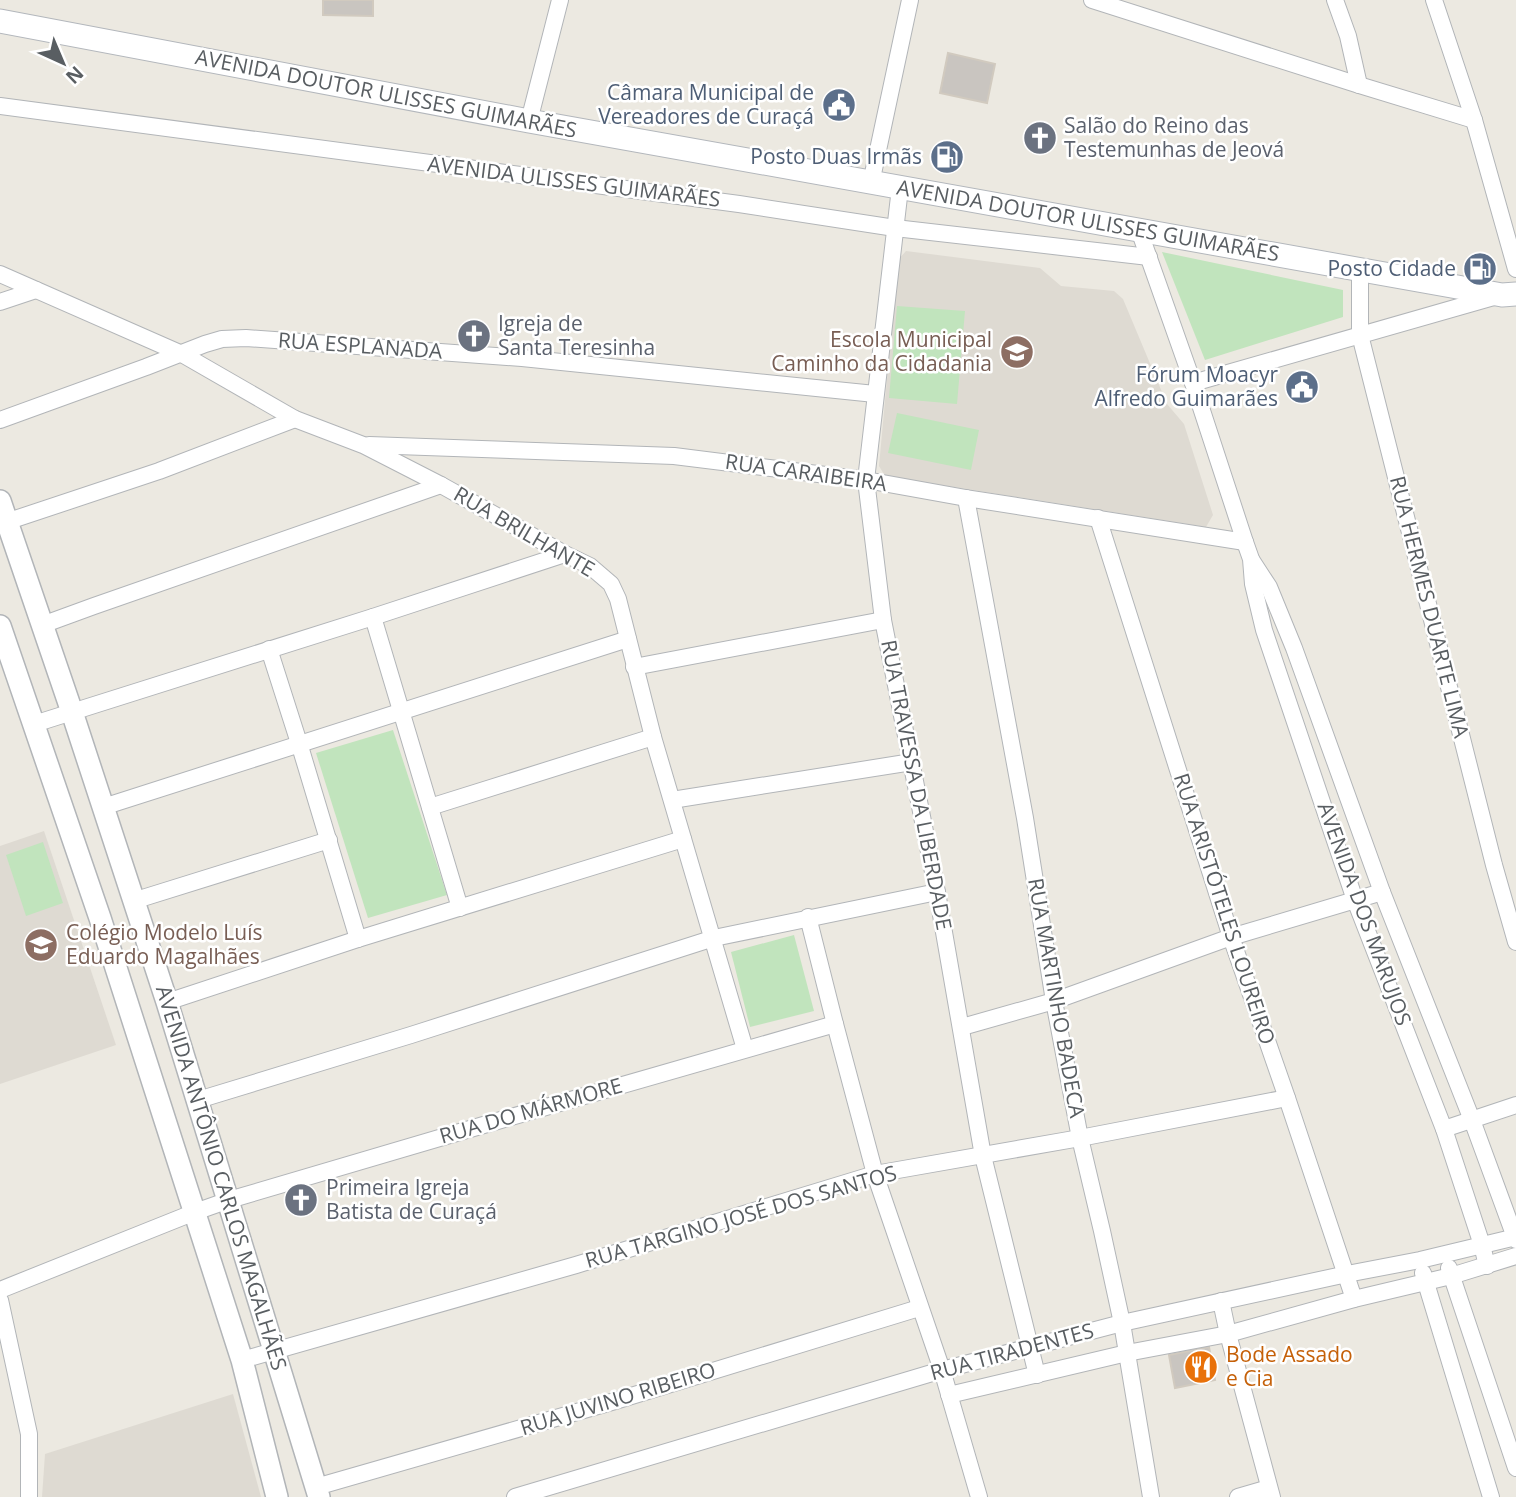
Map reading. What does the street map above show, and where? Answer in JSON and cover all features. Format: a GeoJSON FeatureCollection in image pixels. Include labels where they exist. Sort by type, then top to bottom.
{"type":"FeatureCollection","features":[{"type":"Feature","properties":{"kind":"main road","name":"AVENIDA DOUTOR ULISSES GUIMARÃES"},"geometry":{"type":"LineString","coordinates":[[0,21],[871,183],[1509,294]]}},
{"type":"Feature","properties":{"kind":"street"},"geometry":{"type":"LineString","coordinates":[[530,121],[561,0]]}},
{"type":"Feature","properties":{"kind":"street"},"geometry":{"type":"LineString","coordinates":[[871,183],[910,0]]}},
{"type":"Feature","properties":{"kind":"street"},"geometry":{"type":"LineString","coordinates":[[1093,0],[1474,120]]}},
{"type":"Feature","properties":{"kind":"street"},"geometry":{"type":"LineString","coordinates":[[1335,0],[1348,36],[1359,85]]}},
{"type":"Feature","properties":{"kind":"street"},"geometry":{"type":"LineString","coordinates":[[1434,0],[1474,120],[1516,269]]}},
{"type":"Feature","properties":{"kind":"street","name":"AVENIDA ULISSES GUIMARÃES"},"geometry":{"type":"LineString","coordinates":[[0,106],[725,202],[895,228],[1149,257]]}},
{"type":"Feature","properties":{"kind":"street","name":"RUA TRAVESSA DA LIBERDADE"},"geometry":{"type":"LineString","coordinates":[[900,188],[866,480],[883,620],[937,892],[983,1156],[1037,1375]]}},
{"type":"Feature","properties":{"kind":"street","name":"AVENIDA DOS MARUJOS"},"geometry":{"type":"LineString","coordinates":[[1139,230],[1251,559],[1269,587],[1286,627],[1382,892],[1516,1238]]}},
{"type":"Feature","properties":{"kind":"street","name":"RUA HERMES DUARTE LIMA"},"geometry":{"type":"LineString","coordinates":[[1360,269],[1360,335],[1516,942]]}},
{"type":"Feature","properties":{"kind":"street","name":"RUA BRILHANTE"},"geometry":{"type":"LineString","coordinates":[[0,274],[182,354],[295,419],[363,445],[590,566],[611,584],[618,599],[653,737],[746,1049]]}},
{"type":"Feature","properties":{"kind":"street"},"geometry":{"type":"LineString","coordinates":[[0,302],[36,290]]}},
{"type":"Feature","properties":{"kind":"street"},"geometry":{"type":"LineString","coordinates":[[1193,383],[1509,294]]}},
{"type":"Feature","properties":{"kind":"street","name":"RUA ESPLANADA"},"geometry":{"type":"LineString","coordinates":[[0,420],[205,344],[222,339],[246,338],[522,358],[875,394]]}},
{"type":"Feature","properties":{"kind":"street"},"geometry":{"type":"LineString","coordinates":[[2,516],[159,471],[295,419]]}},
{"type":"Feature","properties":{"kind":"street","name":"RUA CARAIBEIRA"},"geometry":{"type":"LineString","coordinates":[[363,445],[674,456],[866,480],[1245,542]]}},
{"type":"Feature","properties":{"kind":"street"},"geometry":{"type":"LineString","coordinates":[[42,625],[441,485]]}},
{"type":"Feature","properties":{"kind":"street","name":"RUA MARTINHO BADECA"},"geometry":{"type":"LineString","coordinates":[[966,498],[1080,1138],[1122,1323],[1151,1497]]}},
{"type":"Feature","properties":{"kind":"street","name":"AVENIDA ANTÔNIO CARLOS MAGALHÃES"},"geometry":{"type":"LineString","coordinates":[[2,516],[72,712],[167,1002],[318,1492]]}},
{"type":"Feature","properties":{"kind":"street","name":"RUA ARISTÓTELES LOUREIRO"},"geometry":{"type":"LineString","coordinates":[[1098,518],[1231,937],[1354,1299]]}},
{"type":"Feature","properties":{"kind":"street"},"geometry":{"type":"LineString","coordinates":[[34,724],[565,554]]}},
{"type":"Feature","properties":{"kind":"street","name":"AVENIDA DOS MARUJOS"},"geometry":{"type":"LineString","coordinates":[[1251,559],[1253,584],[1264,630],[1355,900],[1444,1129],[1488,1266]]}},
{"type":"Feature","properties":{"kind":"street"},"geometry":{"type":"LineString","coordinates":[[373,617],[460,908]]}},
{"type":"Feature","properties":{"kind":"street"},"geometry":{"type":"LineString","coordinates":[[634,667],[883,620]]}},
{"type":"Feature","properties":{"kind":"street","name":"AVENIDA ANTÔNIO CARLOS MAGALHÃES"},"geometry":{"type":"LineString","coordinates":[[0,626],[100,918],[195,1212],[242,1360],[277,1497]]}},
{"type":"Feature","properties":{"kind":"street"},"geometry":{"type":"LineString","coordinates":[[103,807],[628,639]]}},
{"type":"Feature","properties":{"kind":"street"},"geometry":{"type":"LineString","coordinates":[[269,649],[358,939]]}},
{"type":"Feature","properties":{"kind":"street"},"geometry":{"type":"LineString","coordinates":[[430,807],[653,737]]}},
{"type":"Feature","properties":{"kind":"street"},"geometry":{"type":"LineString","coordinates":[[672,800],[912,762]]}},
{"type":"Feature","properties":{"kind":"street"},"geometry":{"type":"LineString","coordinates":[[167,1002],[358,939],[683,839]]}},
{"type":"Feature","properties":{"kind":"street"},"geometry":{"type":"LineString","coordinates":[[133,901],[329,840]]}},
{"type":"Feature","properties":{"kind":"street"},"geometry":{"type":"LineString","coordinates":[[198,1100],[714,938],[937,892]]}},
{"type":"Feature","properties":{"kind":"street"},"geometry":{"type":"LineString","coordinates":[[962,1027],[1055,1001],[1231,937],[1382,892]]}},
{"type":"Feature","properties":{"kind":"street"},"geometry":{"type":"LineString","coordinates":[[808,917],[875,1174],[942,1370],[979,1497]]}},
{"type":"Feature","properties":{"kind":"street","name":"RUA DO MÁRMORE"},"geometry":{"type":"LineString","coordinates":[[0,1290],[229,1200],[835,1024]]}},
{"type":"Feature","properties":{"kind":"street","name":"RUA TARGINO JOSÉ DOS SANTOS"},"geometry":{"type":"LineString","coordinates":[[242,1360],[576,1265],[875,1174],[1287,1098]]}},
{"type":"Feature","properties":{"kind":"street"},"geometry":{"type":"LineString","coordinates":[[1444,1129],[1516,1105]]}},
{"type":"Feature","properties":{"kind":"street","name":"RUA TIRADENTES"},"geometry":{"type":"LineString","coordinates":[[515,1497],[942,1370],[1122,1323],[1516,1238]]}},
{"type":"Feature","properties":{"kind":"street"},"geometry":{"type":"LineString","coordinates":[[1446,1254],[1516,1468]]}},
{"type":"Feature","properties":{"kind":"street","name":"RUA TIRADENTES"},"geometry":{"type":"LineString","coordinates":[[949,1395],[1127,1353],[1228,1334],[1488,1266],[1516,1256]]}},
{"type":"Feature","properties":{"kind":"street"},"geometry":{"type":"LineString","coordinates":[[1420,1260],[1424,1283],[1492,1497]]}},
{"type":"Feature","properties":{"kind":"street"},"geometry":{"type":"LineString","coordinates":[[0,1300],[29,1434],[29,1497]]}},
{"type":"Feature","properties":{"kind":"street"},"geometry":{"type":"LineString","coordinates":[[1222,1301],[1228,1334],[1271,1492],[1238,1497]]}},
{"type":"Feature","properties":{"kind":"street","name":"RUA JUVINO RIBEIRO"},"geometry":{"type":"LineString","coordinates":[[318,1492],[919,1308]]}},
{"type":"Feature","properties":{"kind":"shaded area","name":"Escola Municipal Caminho da Cidadania"},"geometry":{"type":"Polygon","coordinates":[[[906,251],[1040,268],[1061,286],[1114,291],[1123,299],[1167,404],[1184,424],[1213,515],[1206,527],[885,476],[879,466],[898,260],[906,251]]]}},
{"type":"Feature","properties":{"kind":"shaded area","name":"Colégio Modelo Luís Eduardo Magalhães"},"geometry":{"type":"Polygon","coordinates":[[[44,831],[116,1045],[0,1084],[0,846],[44,831]]]}},
{"type":"Feature","properties":{"kind":"shaded area"},"geometry":{"type":"Polygon","coordinates":[[[233,1394],[261,1497],[42,1497],[45,1454],[233,1394]]]}},
{"type":"Feature","properties":{"kind":"green space"},"geometry":{"type":"Polygon","coordinates":[[[1162,252],[1343,290],[1343,317],[1205,360],[1162,252]]]}},
{"type":"Feature","properties":{"kind":"green space"},"geometry":{"type":"Polygon","coordinates":[[[897,306],[965,311],[957,404],[889,398],[897,306]]]}},
{"type":"Feature","properties":{"kind":"green space"},"geometry":{"type":"Polygon","coordinates":[[[897,413],[979,430],[971,470],[888,453],[897,413]]]}},
{"type":"Feature","properties":{"kind":"green space"},"geometry":{"type":"Polygon","coordinates":[[[393,730],[447,895],[368,918],[316,753],[393,730]]]}},
{"type":"Feature","properties":{"kind":"green space"},"geometry":{"type":"Polygon","coordinates":[[[43,842],[63,903],[26,916],[6,855],[43,842]]]}},
{"type":"Feature","properties":{"kind":"green space"},"geometry":{"type":"Polygon","coordinates":[[[794,935],[814,1011],[750,1027],[731,952],[794,935]]]}},
{"type":"Feature","properties":{"kind":"building"},"geometry":{"type":"Polygon","coordinates":[[[323,0],[373,0],[373,16],[323,15],[323,0]]]}},
{"type":"Feature","properties":{"kind":"building"},"geometry":{"type":"Polygon","coordinates":[[[948,53],[995,64],[987,103],[940,93],[948,53]]]}},
{"type":"Feature","properties":{"kind":"building"},"geometry":{"type":"Polygon","coordinates":[[[1209,1347],[1215,1380],[1175,1388],[1169,1355],[1209,1347]]]}},
{"type":"Feature","properties":{"kind":"place","name":"Câmara Municipal de Vereadores de Curaçá"},"geometry":{"type":"Point","coordinates":[839,105]}},
{"type":"Feature","properties":{"kind":"place","name":"Salão do Reino das Testemunhas de Jeová"},"geometry":{"type":"Point","coordinates":[1040,138]}},
{"type":"Feature","properties":{"kind":"place","name":"Posto Duas Irmãs"},"geometry":{"type":"Point","coordinates":[947,157]}},
{"type":"Feature","properties":{"kind":"place","name":"Posto Cidade"},"geometry":{"type":"Point","coordinates":[1480,269]}},
{"type":"Feature","properties":{"kind":"place","name":"Igreja de Santa Teresinha"},"geometry":{"type":"Point","coordinates":[474,336]}},
{"type":"Feature","properties":{"kind":"place","name":"Escola Municipal Caminho da Cidadania"},"geometry":{"type":"Point","coordinates":[1017,352]}},
{"type":"Feature","properties":{"kind":"place","name":"Fórum Moacyr Alfredo Guimarães"},"geometry":{"type":"Point","coordinates":[1302,387]}},
{"type":"Feature","properties":{"kind":"place","name":"Colégio Modelo Luís Eduardo Magalhães"},"geometry":{"type":"Point","coordinates":[41,945]}},
{"type":"Feature","properties":{"kind":"place","name":"Primeira Igreja Batista de Curaçá"},"geometry":{"type":"Point","coordinates":[301,1200]}},
{"type":"Feature","properties":{"kind":"place","name":"Bode Assado e Cia"},"geometry":{"type":"Point","coordinates":[1201,1367]}}]}
